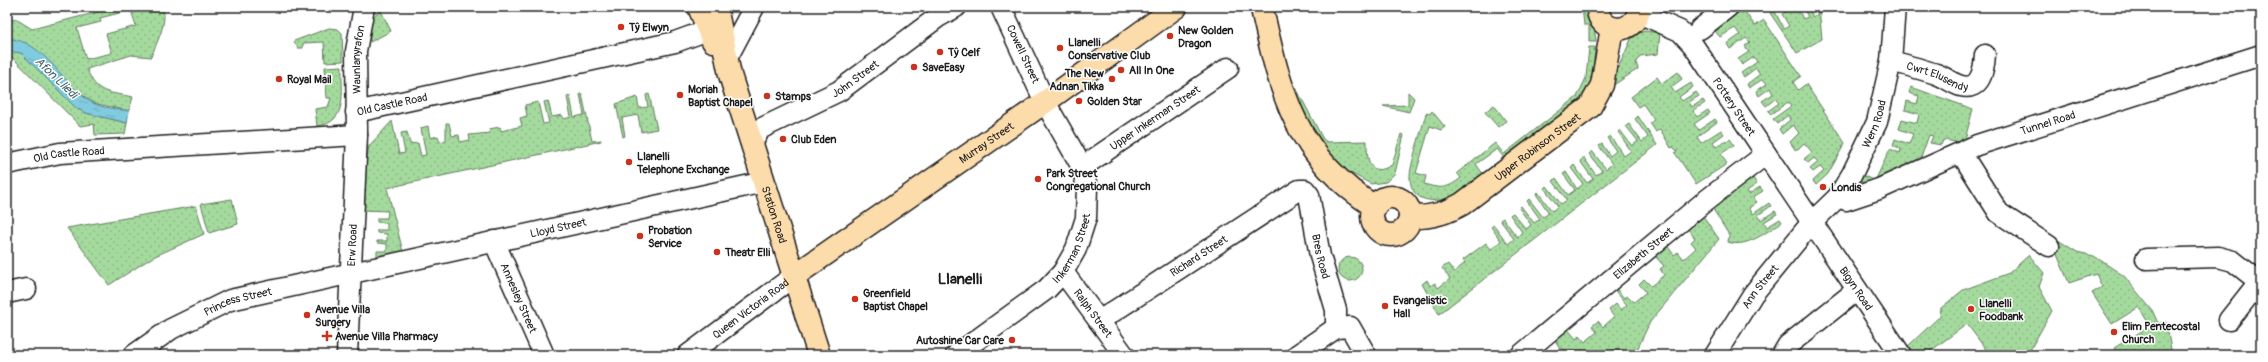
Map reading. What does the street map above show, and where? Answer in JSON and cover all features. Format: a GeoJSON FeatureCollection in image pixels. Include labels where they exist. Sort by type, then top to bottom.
{"type":"FeatureCollection","features":[{"type":"Feature","properties":{"kind":"main road","name":"Station Road"},"geometry":{"type":"LineString","coordinates":[[699,7],[714,19],[819,355]]}},
{"type":"Feature","properties":{"kind":"main road","name":"Murray Street"},"geometry":{"type":"LineString","coordinates":[[794,276],[1045,102],[1176,7]]}},
{"type":"Feature","properties":{"kind":"main road"},"geometry":{"type":"LineString","coordinates":[[1598,7],[1602,21],[1612,28],[1626,28],[1634,22],[1639,10]]}},
{"type":"Feature","properties":{"kind":"main road","name":"Upper Robinson Street"},"geometry":{"type":"LineString","coordinates":[[1259,8],[1280,83],[1290,110],[1305,140],[1318,159],[1337,178],[1352,192],[1375,207],[1372,217],[1374,224],[1383,233],[1395,234],[1401,232],[1408,223],[1410,217],[1423,218],[1447,213],[1462,204],[1590,107],[1602,85],[1612,28]]}},
{"type":"Feature","properties":{"kind":"street","name":"Waunlanyrafon"},"geometry":{"type":"LineString","coordinates":[[356,112],[356,51],[364,7]]}},
{"type":"Feature","properties":{"kind":"street"},"geometry":{"type":"LineString","coordinates":[[728,66],[754,7]]}},
{"type":"Feature","properties":{"kind":"street","name":"John Street"},"geometry":{"type":"LineString","coordinates":[[752,143],[760,129],[839,91],[938,16],[956,7]]}},
{"type":"Feature","properties":{"kind":"street","name":"Cowell Street"},"geometry":{"type":"LineString","coordinates":[[1001,7],[1045,102]]}},
{"type":"Feature","properties":{"kind":"street"},"geometry":{"type":"LineString","coordinates":[[1700,29],[1728,7]]}},
{"type":"Feature","properties":{"kind":"street","name":"Wern Road"},"geometry":{"type":"LineString","coordinates":[[1812,222],[1838,198],[1877,122],[1891,61],[1895,7]]}},
{"type":"Feature","properties":{"kind":"street","name":"Pottery Street"},"geometry":{"type":"LineString","coordinates":[[1639,10],[1680,31],[1693,45],[1812,222]]}},
{"type":"Feature","properties":{"kind":"street","name":"Old Castle Road"},"geometry":{"type":"LineString","coordinates":[[7,164],[60,153],[357,135],[356,112],[675,42],[714,19]]}},
{"type":"Feature","properties":{"kind":"street","name":"Cwrt Elusendy"},"geometry":{"type":"LineString","coordinates":[[1891,61],[1937,75],[1962,86],[1972,86],[1980,81],[1985,55]]}},
{"type":"Feature","properties":{"kind":"street","name":"Tunnel Road"},"geometry":{"type":"LineString","coordinates":[[1838,198],[1846,200],[1879,189],[1977,146],[2261,55]]}},
{"type":"Feature","properties":{"kind":"street","name":"Upper Inkerman Street"},"geometry":{"type":"LineString","coordinates":[[1082,167],[1228,68]]}},
{"type":"Feature","properties":{"kind":"street","name":"Inkerman Street"},"geometry":{"type":"LineString","coordinates":[[956,355],[1047,289],[1063,272],[1076,249],[1086,218],[1087,187],[1082,167],[1045,102]]}},
{"type":"Feature","properties":{"kind":"street","name":"Erw Road"},"geometry":{"type":"LineString","coordinates":[[348,355],[357,135]]}},
{"type":"Feature","properties":{"kind":"street"},"geometry":{"type":"LineString","coordinates":[[1961,153],[1999,213],[2049,246]]}},
{"type":"Feature","properties":{"kind":"street","name":"Elizabeth Street"},"geometry":{"type":"LineString","coordinates":[[1521,355],[1704,202],[1766,154]]}},
{"type":"Feature","properties":{"kind":"street","name":"Lloyd Street"},"geometry":{"type":"LineString","coordinates":[[352,273],[764,182]]}},
{"type":"Feature","properties":{"kind":"street","name":"Richard Street"},"geometry":{"type":"LineString","coordinates":[[1098,321],[1299,190]]}},
{"type":"Feature","properties":{"kind":"street","name":"Bres Road"},"geometry":{"type":"LineString","coordinates":[[1299,190],[1305,190],[1309,195],[1320,256],[1336,310],[1343,327]]}},
{"type":"Feature","properties":{"kind":"street","name":"Bigyn Road"},"geometry":{"type":"LineString","coordinates":[[1812,222],[1901,355]]}},
{"type":"Feature","properties":{"kind":"street","name":"Ann Street"},"geometry":{"type":"LineString","coordinates":[[1715,355],[1753,294],[1812,222]]}},
{"type":"Feature","properties":{"kind":"street","name":"Annesley Street"},"geometry":{"type":"LineString","coordinates":[[494,241],[544,355]]}},
{"type":"Feature","properties":{"kind":"street"},"geometry":{"type":"LineString","coordinates":[[2146,259],[2218,257],[2233,261],[2258,276],[2229,320]]}},
{"type":"Feature","properties":{"kind":"street","name":"Ralph Street"},"geometry":{"type":"LineString","coordinates":[[1063,272],[1124,355]]}},
{"type":"Feature","properties":{"kind":"street","name":"Princess Street"},"geometry":{"type":"LineString","coordinates":[[134,355],[172,329],[230,300],[352,273]]}},
{"type":"Feature","properties":{"kind":"street","name":"Queen Victoria Road"},"geometry":{"type":"LineString","coordinates":[[688,355],[794,276]]}},
{"type":"Feature","properties":{"kind":"street"},"geometry":{"type":"LineString","coordinates":[[1782,355],[1788,345],[1857,290]]}},
{"type":"Feature","properties":{"kind":"street"},"geometry":{"type":"LineString","coordinates":[[1297,355],[1343,327],[1366,355]]}},
{"type":"Feature","properties":{"kind":"green space"},"geometry":{"type":"Polygon","coordinates":[[[117,7],[162,7],[164,12],[161,32],[151,57],[131,55],[87,69],[95,84],[99,88],[111,93],[133,97],[129,111],[93,103],[7,39],[7,21],[16,19],[32,29],[117,7]],[[131,10],[100,18],[101,22],[77,28],[86,59],[112,53],[106,34],[136,26],[131,10]]]}},
{"type":"Feature","properties":{"kind":"green space"},"geometry":{"type":"Polygon","coordinates":[[[1582,7],[1592,7],[1596,42],[1589,42],[1589,25],[1584,25],[1582,7]]]}},
{"type":"Feature","properties":{"kind":"green space"},"geometry":{"type":"Polygon","coordinates":[[[1785,7],[1797,7],[1803,19],[1808,17],[1803,7],[1808,7],[1813,17],[1818,15],[1815,7],[1819,7],[1822,39],[1797,53],[1770,13],[1774,10],[1784,29],[1789,26],[1782,14],[1787,11],[1785,7]]]}},
{"type":"Feature","properties":{"kind":"green space"},"geometry":{"type":"Polygon","coordinates":[[[1743,9],[1755,26],[1764,20],[1801,76],[1793,82],[1798,90],[1806,84],[1845,143],[1828,174],[1816,185],[1813,181],[1824,171],[1820,167],[1813,172],[1810,169],[1818,162],[1814,158],[1808,163],[1804,159],[1812,152],[1804,143],[1796,151],[1790,142],[1799,133],[1793,125],[1782,134],[1779,129],[1790,120],[1788,115],[1777,124],[1773,119],[1791,106],[1788,102],[1771,114],[1768,111],[1779,103],[1775,99],[1766,106],[1762,101],[1773,94],[1770,88],[1759,96],[1756,91],[1767,84],[1763,79],[1749,88],[1747,84],[1760,74],[1756,68],[1744,77],[1741,73],[1757,62],[1754,57],[1742,65],[1738,59],[1749,52],[1745,46],[1750,42],[1746,38],[1730,49],[1727,44],[1740,35],[1735,28],[1720,37],[1715,31],[1743,9]]]}},
{"type":"Feature","properties":{"kind":"green space"},"geometry":{"type":"Polygon","coordinates":[[[381,11],[391,31],[370,42],[370,28],[372,20],[381,11]]]}},
{"type":"Feature","properties":{"kind":"green space"},"geometry":{"type":"Polygon","coordinates":[[[329,28],[338,29],[342,33],[343,61],[325,62],[324,42],[303,43],[303,48],[298,48],[294,41],[329,28]]]}},
{"type":"Feature","properties":{"kind":"green space"},"geometry":{"type":"Polygon","coordinates":[[[1645,31],[1660,33],[1658,54],[1640,56],[1636,62],[1638,69],[1609,88],[1633,35],[1645,31]]]}},
{"type":"Feature","properties":{"kind":"green space"},"geometry":{"type":"Polygon","coordinates":[[[1589,47],[1595,47],[1593,79],[1582,100],[1505,159],[1497,149],[1476,164],[1483,174],[1458,194],[1447,199],[1439,200],[1419,197],[1411,186],[1410,173],[1426,113],[1430,114],[1432,111],[1445,127],[1441,130],[1430,126],[1416,173],[1426,176],[1424,184],[1435,187],[1448,186],[1461,178],[1457,173],[1495,143],[1504,154],[1577,97],[1586,78],[1589,47]]]}},
{"type":"Feature","properties":{"kind":"green space"},"geometry":{"type":"Polygon","coordinates":[[[12,50],[21,53],[31,61],[76,108],[86,113],[127,123],[125,134],[95,135],[94,124],[80,126],[12,57],[7,61],[7,51],[12,50]]]}},
{"type":"Feature","properties":{"kind":"green space"},"geometry":{"type":"Polygon","coordinates":[[[342,66],[342,95],[339,112],[334,119],[327,124],[317,126],[315,109],[328,107],[331,98],[327,98],[325,67],[342,66]]]}},
{"type":"Feature","properties":{"kind":"green space"},"geometry":{"type":"Polygon","coordinates":[[[1678,72],[1682,79],[1671,87],[1675,93],[1691,83],[1693,87],[1679,97],[1682,101],[1696,92],[1699,96],[1689,102],[1692,107],[1703,100],[1705,103],[1693,111],[1697,117],[1708,110],[1710,113],[1694,124],[1699,130],[1715,119],[1717,122],[1697,137],[1701,143],[1721,130],[1724,134],[1713,142],[1716,147],[1730,139],[1734,145],[1721,154],[1727,164],[1696,184],[1675,153],[1677,151],[1673,147],[1671,148],[1660,129],[1656,132],[1650,123],[1654,120],[1643,104],[1638,107],[1631,97],[1657,77],[1662,84],[1678,72]]]}},
{"type":"Feature","properties":{"kind":"green space"},"geometry":{"type":"Polygon","coordinates":[[[1294,84],[1323,139],[1327,142],[1367,141],[1370,165],[1378,170],[1392,165],[1401,134],[1404,135],[1395,173],[1386,182],[1371,184],[1334,164],[1321,150],[1288,86],[1294,84]]]}},
{"type":"Feature","properties":{"kind":"green space"},"geometry":{"type":"Polygon","coordinates":[[[1911,87],[1973,109],[1964,143],[1943,140],[1941,145],[1930,143],[1933,136],[1929,135],[1918,166],[1875,181],[1890,149],[1900,153],[1901,149],[1893,145],[1895,139],[1909,144],[1913,134],[1899,129],[1902,119],[1917,123],[1919,114],[1905,110],[1907,101],[1917,104],[1919,96],[1909,93],[1911,87]]]}},
{"type":"Feature","properties":{"kind":"green space"},"geometry":{"type":"Polygon","coordinates":[[[1408,92],[1414,98],[1409,112],[1383,106],[1408,105],[1408,92]]]}},
{"type":"Feature","properties":{"kind":"green space"},"geometry":{"type":"Polygon","coordinates":[[[580,94],[582,94],[592,141],[601,141],[387,188],[403,252],[377,258],[377,251],[387,251],[387,244],[377,243],[377,241],[387,241],[387,234],[377,233],[377,230],[387,230],[387,223],[377,222],[377,218],[387,218],[388,211],[362,210],[365,167],[369,146],[392,121],[399,154],[405,153],[401,133],[407,132],[410,144],[418,143],[421,156],[426,155],[421,128],[428,126],[430,138],[438,136],[440,142],[446,140],[446,123],[449,123],[452,136],[459,135],[460,142],[470,140],[469,135],[490,133],[489,129],[500,127],[501,131],[522,126],[520,118],[527,116],[525,105],[538,102],[543,124],[549,123],[544,102],[548,101],[552,117],[562,115],[564,119],[571,117],[567,97],[570,96],[574,117],[584,115],[580,94]]]}},
{"type":"Feature","properties":{"kind":"green space"},"geometry":{"type":"Polygon","coordinates":[[[649,94],[657,129],[641,132],[638,115],[622,118],[625,136],[623,137],[616,104],[637,97],[639,108],[648,107],[646,95],[649,94]]]}},
{"type":"Feature","properties":{"kind":"green space"},"geometry":{"type":"Polygon","coordinates":[[[1494,105],[1506,121],[1498,127],[1485,112],[1494,105]]]}},
{"type":"Feature","properties":{"kind":"green space"},"geometry":{"type":"Polygon","coordinates":[[[1638,116],[1657,145],[1439,314],[1422,284],[1427,280],[1430,286],[1435,283],[1438,288],[1450,279],[1442,268],[1448,264],[1454,272],[1465,263],[1463,260],[1486,243],[1491,249],[1501,241],[1491,227],[1494,225],[1508,244],[1514,239],[1500,220],[1503,218],[1517,237],[1522,232],[1510,215],[1513,213],[1526,229],[1531,225],[1519,208],[1521,206],[1534,223],[1540,219],[1527,201],[1529,199],[1543,217],[1549,213],[1536,194],[1538,192],[1552,211],[1558,206],[1544,188],[1547,186],[1561,204],[1567,200],[1553,181],[1556,178],[1568,195],[1575,190],[1563,174],[1566,172],[1577,189],[1583,184],[1571,168],[1574,165],[1587,183],[1593,179],[1580,161],[1584,158],[1596,175],[1602,171],[1589,154],[1592,151],[1606,169],[1612,164],[1599,146],[1602,144],[1610,156],[1616,151],[1607,138],[1610,136],[1624,156],[1631,151],[1618,132],[1620,130],[1632,146],[1638,141],[1626,126],[1629,124],[1642,142],[1648,137],[1635,119],[1638,116]]]}},
{"type":"Feature","properties":{"kind":"green space"},"geometry":{"type":"Polygon","coordinates":[[[1862,175],[1875,181],[1863,185],[1860,181],[1862,175]]]}},
{"type":"Feature","properties":{"kind":"green space"},"geometry":{"type":"Polygon","coordinates":[[[1753,178],[1757,184],[1747,191],[1749,194],[1760,187],[1763,191],[1753,197],[1757,202],[1749,208],[1753,214],[1769,203],[1771,206],[1758,215],[1761,220],[1775,211],[1777,214],[1764,222],[1767,227],[1780,219],[1782,222],[1764,234],[1749,241],[1735,244],[1728,242],[1729,235],[1711,206],[1753,178]]]}},
{"type":"Feature","properties":{"kind":"green space"},"geometry":{"type":"Polygon","coordinates":[[[232,199],[238,224],[209,233],[201,204],[232,199]]]}},
{"type":"Feature","properties":{"kind":"green space"},"geometry":{"type":"Polygon","coordinates":[[[196,206],[204,234],[153,257],[109,285],[67,228],[196,206]]]}},
{"type":"Feature","properties":{"kind":"green space"},"geometry":{"type":"Polygon","coordinates":[[[1701,213],[1719,239],[1650,322],[1636,352],[1602,350],[1600,352],[1566,350],[1559,348],[1555,339],[1566,327],[1576,339],[1580,336],[1585,342],[1597,332],[1592,326],[1598,321],[1603,327],[1614,317],[1609,310],[1616,304],[1621,310],[1627,305],[1612,287],[1614,286],[1624,298],[1628,296],[1634,302],[1646,292],[1639,284],[1644,279],[1651,286],[1664,275],[1660,269],[1664,266],[1653,254],[1665,243],[1674,255],[1678,252],[1684,259],[1696,248],[1691,242],[1695,238],[1686,227],[1701,213]]]}},
{"type":"Feature","properties":{"kind":"green space"},"geometry":{"type":"Polygon","coordinates":[[[2058,240],[2077,252],[2094,256],[2124,276],[2152,310],[2158,323],[2166,322],[2172,355],[2118,355],[2114,348],[2150,326],[2139,307],[2112,324],[2092,293],[2102,287],[2096,274],[2069,283],[2053,245],[2058,240]]]}},
{"type":"Feature","properties":{"kind":"green space"},"geometry":{"type":"Polygon","coordinates":[[[2029,255],[2044,273],[2039,287],[2052,311],[2031,348],[2030,355],[1990,355],[1967,324],[1925,355],[1911,355],[1906,348],[1940,316],[1941,308],[1963,290],[2009,273],[2029,255]]]}},
{"type":"Feature","properties":{"kind":"green space"},"geometry":{"type":"Polygon","coordinates":[[[1350,257],[1359,260],[1362,269],[1359,278],[1350,281],[1341,278],[1338,269],[1341,260],[1350,257]]]}},
{"type":"Feature","properties":{"kind":"water","name":"Afon Lliedi"},"geometry":{"type":"Polygon","coordinates":[[[7,39],[20,41],[32,46],[53,65],[82,96],[93,103],[105,107],[129,111],[127,123],[86,113],[76,108],[21,53],[7,51],[7,39]]]}},
{"type":"Feature","properties":{"kind":"place","name":"Tŷ Elwyn"},"geometry":{"type":"Point","coordinates":[621,27]}},
{"type":"Feature","properties":{"kind":"place","name":"New Golden Dragon"},"geometry":{"type":"Point","coordinates":[1170,36]}},
{"type":"Feature","properties":{"kind":"place","name":"Llanelli Conservative Club"},"geometry":{"type":"Point","coordinates":[1060,48]}},
{"type":"Feature","properties":{"kind":"place","name":"Tŷ Celf"},"geometry":{"type":"Point","coordinates":[940,52]}},
{"type":"Feature","properties":{"kind":"place","name":"SaveEasy"},"geometry":{"type":"Point","coordinates":[914,67]}},
{"type":"Feature","properties":{"kind":"place","name":"All In One"},"geometry":{"type":"Point","coordinates":[1121,70]}},
{"type":"Feature","properties":{"kind":"place","name":"Royal Mail"},"geometry":{"type":"Point","coordinates":[279,79]}},
{"type":"Feature","properties":{"kind":"place","name":"The New Adnan Tikka"},"geometry":{"type":"Point","coordinates":[1112,79]}},
{"type":"Feature","properties":{"kind":"place","name":"Moriah Baptist Chapel"},"geometry":{"type":"Point","coordinates":[680,95]}},
{"type":"Feature","properties":{"kind":"place","name":"Stamps"},"geometry":{"type":"Point","coordinates":[767,96]}},
{"type":"Feature","properties":{"kind":"place","name":"Golden Star"},"geometry":{"type":"Point","coordinates":[1079,101]}},
{"type":"Feature","properties":{"kind":"place","name":"Club Eden"},"geometry":{"type":"Point","coordinates":[783,139]}},
{"type":"Feature","properties":{"kind":"place","name":"Llanelli Telephone Exchange"},"geometry":{"type":"Point","coordinates":[629,162]}},
{"type":"Feature","properties":{"kind":"place","name":"Park Street Congregational Church"},"geometry":{"type":"Point","coordinates":[1038,179]}},
{"type":"Feature","properties":{"kind":"place","name":"Londis"},"geometry":{"type":"Point","coordinates":[1823,187]}},
{"type":"Feature","properties":{"kind":"place","name":"Probation Service"},"geometry":{"type":"Point","coordinates":[640,236]}},
{"type":"Feature","properties":{"kind":"place","name":"Theatr Elli"},"geometry":{"type":"Point","coordinates":[717,252]}},
{"type":"Feature","properties":{"kind":"place","name":"Greenfield Baptist Chapel"},"geometry":{"type":"Point","coordinates":[855,299]}},
{"type":"Feature","properties":{"kind":"place","name":"Evangelistic Hall"},"geometry":{"type":"Point","coordinates":[1385,306]}},
{"type":"Feature","properties":{"kind":"place","name":"Llanelli Foodbank"},"geometry":{"type":"Point","coordinates":[1971,309]}},
{"type":"Feature","properties":{"kind":"place","name":"Avenue Villa Surgery"},"geometry":{"type":"Point","coordinates":[307,315]}},
{"type":"Feature","properties":{"kind":"place","name":"Elim Pentecostal Church"},"geometry":{"type":"Point","coordinates":[2114,332]}},
{"type":"Feature","properties":{"kind":"place","name":"Avenue Villa Pharmacy"},"geometry":{"type":"Point","coordinates":[327,336]}},
{"type":"Feature","properties":{"kind":"place","name":"Autoshine Car Care"},"geometry":{"type":"Point","coordinates":[1012,340]}},
{"type":"Feature","properties":{"kind":"district","name":"Llanelli"},"geometry":{"type":"Point","coordinates":[960,279]}}]}
